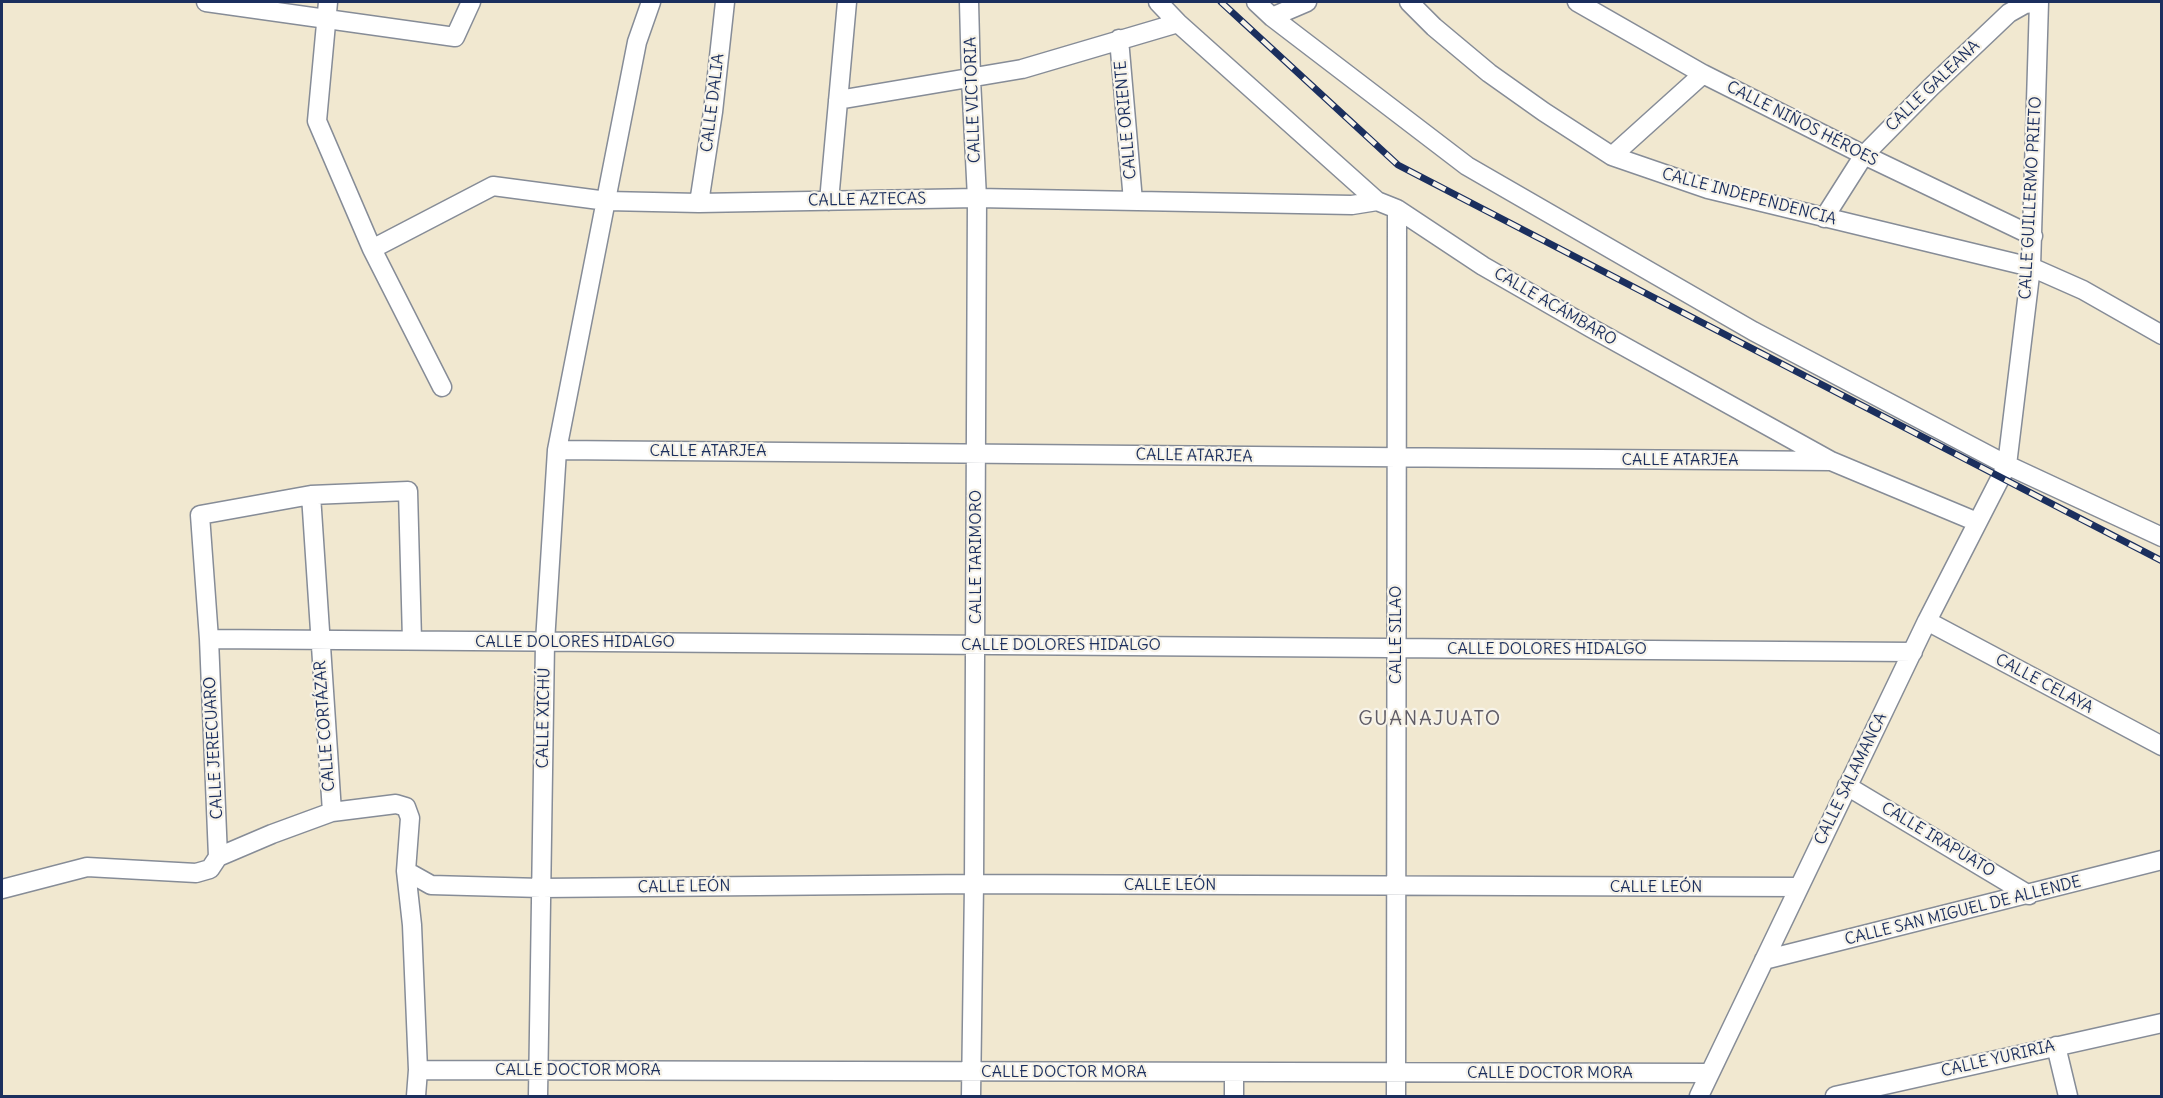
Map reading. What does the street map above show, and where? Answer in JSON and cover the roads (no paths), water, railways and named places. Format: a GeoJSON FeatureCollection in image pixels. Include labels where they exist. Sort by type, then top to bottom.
{"type":"FeatureCollection","features":[{"type":"Feature","properties":{"kind":"street"},"geometry":{"type":"LineString","coordinates":[[206,2],[328,10],[455,38],[471,2]]}},
{"type":"Feature","properties":{"kind":"street","name":"CALLE XICHÚ"},"geometry":{"type":"LineString","coordinates":[[538,1096],[545,642],[556,450],[637,42],[651,2]]}},
{"type":"Feature","properties":{"kind":"street","name":"CALLE DALIA"},"geometry":{"type":"LineString","coordinates":[[699,203],[713,112],[725,2]]}},
{"type":"Feature","properties":{"kind":"street"},"geometry":{"type":"LineString","coordinates":[[829,201],[847,2]]}},
{"type":"Feature","properties":{"kind":"street","name":"CALLE VICTORIA"},"geometry":{"type":"LineString","coordinates":[[969,2],[977,198]]}},
{"type":"Feature","properties":{"kind":"street","name":"CALLE ACÁMBARO"},"geometry":{"type":"LineString","coordinates":[[1158,2],[1178,23],[1377,201],[1397,209],[1493,271],[1831,461],[1977,522]]}},
{"type":"Feature","properties":{"kind":"street"},"geometry":{"type":"LineString","coordinates":[[1256,2],[1272,17],[1467,166],[1753,331],[2007,465],[2162,537]]}},
{"type":"Feature","properties":{"kind":"street"},"geometry":{"type":"LineString","coordinates":[[1272,17],[1307,2]]}},
{"type":"Feature","properties":{"kind":"street","name":"CALLE INDEPENDENCIA"},"geometry":{"type":"LineString","coordinates":[[1408,2],[1489,73],[1612,156],[1708,189],[2031,267],[2083,290],[2162,335]]}},
{"type":"Feature","properties":{"kind":"street","name":"CALLE NIÑOS HÉROES"},"geometry":{"type":"LineString","coordinates":[[1577,2],[1703,74],[2032,236]]}},
{"type":"Feature","properties":{"kind":"street","name":"CALLE GALEANA"},"geometry":{"type":"LineString","coordinates":[[1824,218],[1864,155],[1931,87],[2009,13],[2025,4],[2038,2]]}},
{"type":"Feature","properties":{"kind":"street","name":"CALLE GUILLERMO PRIETO"},"geometry":{"type":"LineString","coordinates":[[2007,465],[2031,267],[2038,2]]}},
{"type":"Feature","properties":{"kind":"street"},"geometry":{"type":"LineString","coordinates":[[328,10],[317,121],[372,249],[442,387]]}},
{"type":"Feature","properties":{"kind":"street"},"geometry":{"type":"LineString","coordinates":[[838,100],[971,80],[1022,69],[1178,23]]}},
{"type":"Feature","properties":{"kind":"street","name":"CALLE ORIENTE"},"geometry":{"type":"LineString","coordinates":[[1119,39],[1133,201]]}},
{"type":"Feature","properties":{"kind":"street"},"geometry":{"type":"LineString","coordinates":[[1612,156],[1703,74]]}},
{"type":"Feature","properties":{"kind":"street","name":"CALLE AZTECAS"},"geometry":{"type":"LineString","coordinates":[[372,249],[493,186],[607,201],[699,203],[977,198],[1352,205],[1377,201]]}},
{"type":"Feature","properties":{"kind":"street","name":"CALLE TARIMORO"},"geometry":{"type":"LineString","coordinates":[[971,1096],[977,198]]}},
{"type":"Feature","properties":{"kind":"street","name":"CALLE SILAO"},"geometry":{"type":"LineString","coordinates":[[1396,1096],[1397,209]]}},
{"type":"Feature","properties":{"kind":"street","name":"CALLE ATARJEA"},"geometry":{"type":"LineString","coordinates":[[556,450],[1831,461]]}},
{"type":"Feature","properties":{"kind":"street","name":"CALLE SALAMANCA"},"geometry":{"type":"LineString","coordinates":[[1699,1096],[1927,621],[2007,465]]}},
{"type":"Feature","properties":{"kind":"street"},"geometry":{"type":"LineString","coordinates":[[311,495],[408,491],[412,640]]}},
{"type":"Feature","properties":{"kind":"street","name":"CALLE JERECUARO"},"geometry":{"type":"LineString","coordinates":[[218,857],[209,639],[200,515],[311,495]]}},
{"type":"Feature","properties":{"kind":"street","name":"CALLE CORTÁZAR"},"geometry":{"type":"LineString","coordinates":[[311,495],[332,812]]}},
{"type":"Feature","properties":{"kind":"street","name":"CALLE CELAYA"},"geometry":{"type":"LineString","coordinates":[[1927,621],[2162,746]]}},
{"type":"Feature","properties":{"kind":"street","name":"CALLE DOLORES HIDALGO"},"geometry":{"type":"LineString","coordinates":[[209,639],[1913,652]]}},
{"type":"Feature","properties":{"kind":"street","name":"CALLE IRAPUATO"},"geometry":{"type":"LineString","coordinates":[[1847,786],[2029,895]]}},
{"type":"Feature","properties":{"kind":"street"},"geometry":{"type":"LineString","coordinates":[[2,889],[87,867],[196,873],[210,869],[218,857],[332,812],[396,804],[406,807],[410,818],[406,871],[412,925],[418,1070],[416,1096]]}},
{"type":"Feature","properties":{"kind":"street","name":"CALLE SAN MIGUEL DE ALLENDE"},"geometry":{"type":"LineString","coordinates":[[1764,960],[2162,860]]}},
{"type":"Feature","properties":{"kind":"street","name":"CALLE LEÓN"},"geometry":{"type":"LineString","coordinates":[[406,871],[431,885],[541,888],[974,884],[1799,887]]}},
{"type":"Feature","properties":{"kind":"street","name":"CALLE YURIRIA"},"geometry":{"type":"LineString","coordinates":[[1836,1096],[2162,1023]]}},
{"type":"Feature","properties":{"kind":"street"},"geometry":{"type":"LineString","coordinates":[[2056,1046],[2068,1096]]}},
{"type":"Feature","properties":{"kind":"street","name":"CALLE DOCTOR MORA"},"geometry":{"type":"LineString","coordinates":[[418,1070],[1710,1073]]}},
{"type":"Feature","properties":{"kind":"street"},"geometry":{"type":"LineString","coordinates":[[1234,1073],[1234,1096]]}},
{"type":"Feature","properties":{"kind":"railway"},"geometry":{"type":"LineString","coordinates":[[1221,2],[1398,165],[2162,561]]}},
{"type":"Feature","properties":{"kind":"district","name":"GUANAJUATO"},"geometry":{"type":"Point","coordinates":[1430,719]}}]}
